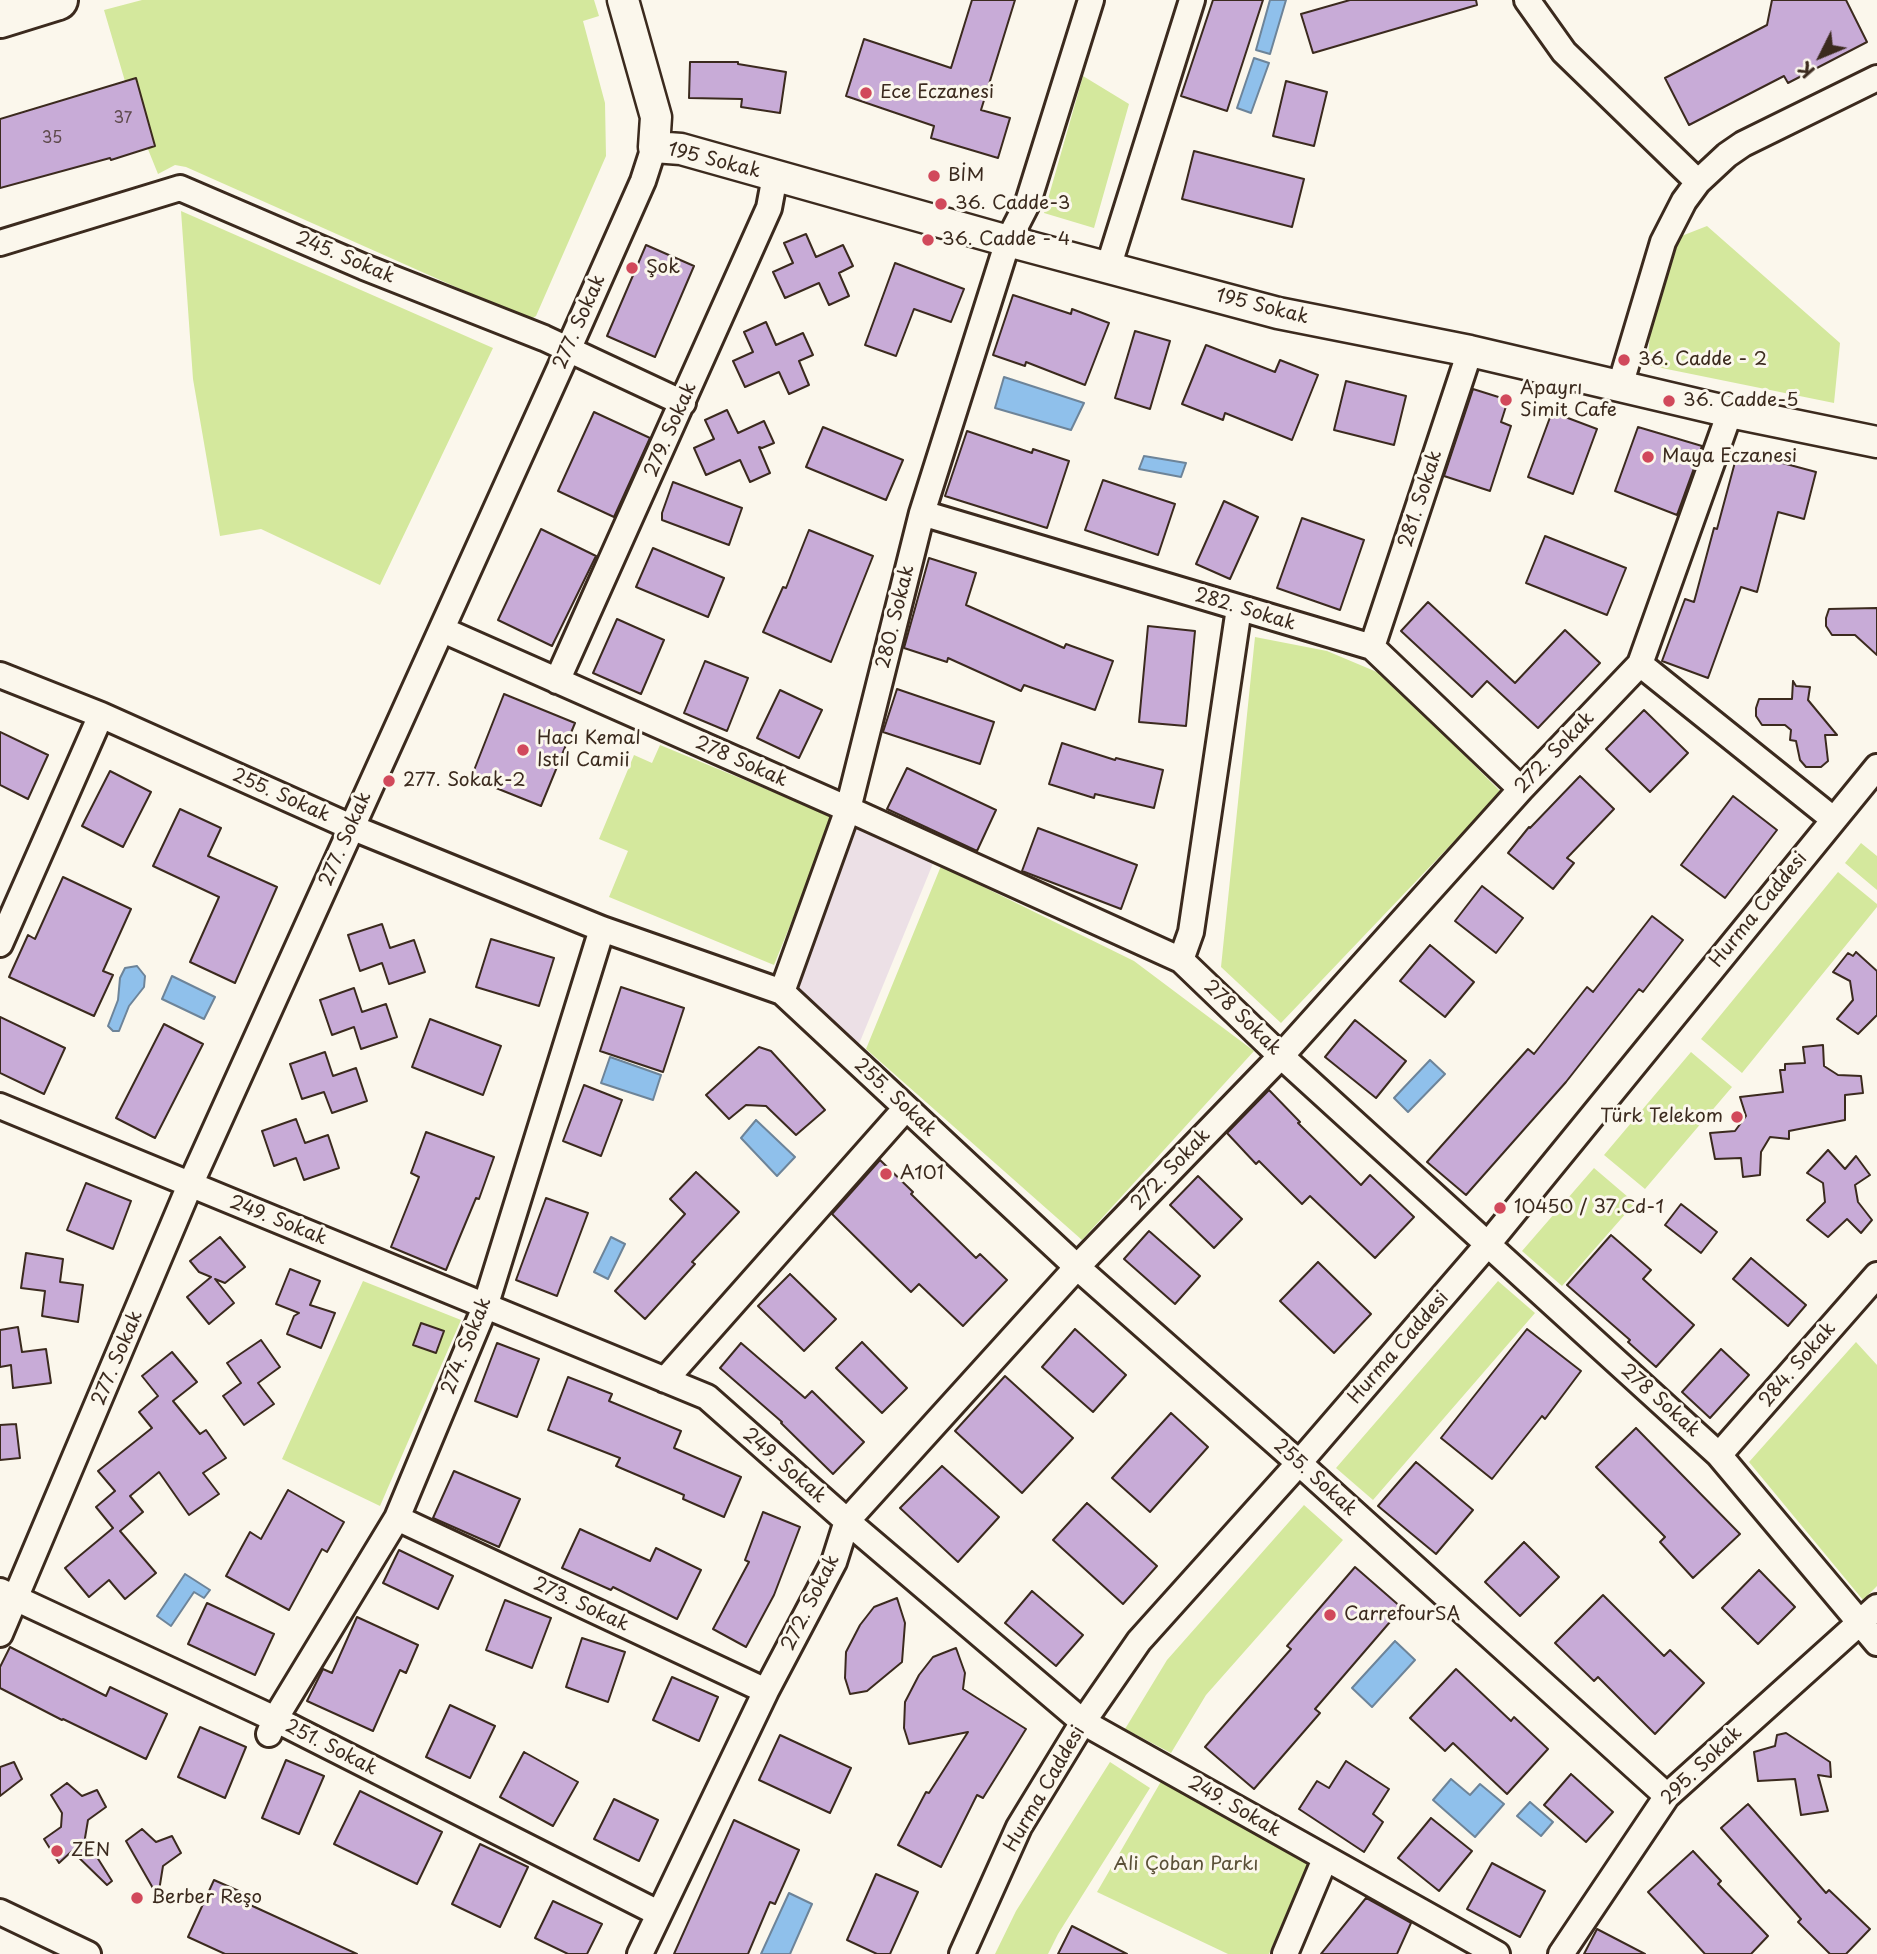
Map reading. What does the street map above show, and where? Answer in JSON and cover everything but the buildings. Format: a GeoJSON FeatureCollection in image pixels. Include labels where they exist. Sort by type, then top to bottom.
{"type":"FeatureCollection","features":[{"type":"Feature","properties":{"kind":"highway"},"geometry":{"type":"LineString","coordinates":[[0,18],[58,0]]}},
{"type":"Feature","properties":{"kind":"street","name":"277. Sokak"},"geometry":{"type":"LineString","coordinates":[[0,1634],[8,1595],[643,181],[654,147],[656,117],[623,0]]}},
{"type":"Feature","properties":{"kind":"street","name":"280. Sokak"},"geometry":{"type":"LineString","coordinates":[[782,992],[848,809],[922,513],[1007,241],[1028,202],[1091,0]]}},
{"type":"Feature","properties":{"kind":"street"},"geometry":{"type":"LineString","coordinates":[[1108,268],[1192,0]]}},
{"type":"Feature","properties":{"kind":"street"},"geometry":{"type":"LineString","coordinates":[[1527,0],[1564,52],[1698,182]]}},
{"type":"Feature","properties":{"kind":"street"},"geometry":{"type":"LineString","coordinates":[[1620,386],[1663,243],[1684,201],[1698,182],[1743,144],[1877,78]]}},
{"type":"Feature","properties":{"kind":"street","name":"195 Sokak"},"geometry":{"type":"LineString","coordinates":[[654,147],[681,149],[1007,241],[1278,313],[1470,351],[1730,412],[1877,442]]}},
{"type":"Feature","properties":{"kind":"street","name":"279. Sokak"},"geometry":{"type":"LineString","coordinates":[[557,681],[769,208],[775,176]]}},
{"type":"Feature","properties":{"kind":"street","name":"245. Sokak"},"geometry":{"type":"LineString","coordinates":[[0,243],[180,188],[568,350],[683,403]]}},
{"type":"Feature","properties":{"kind":"street","name":"281. Sokak"},"geometry":{"type":"LineString","coordinates":[[1372,647],[1470,351]]}},
{"type":"Feature","properties":{"kind":"street","name":"272. Sokak"},"geometry":{"type":"LineString","coordinates":[[639,1954],[766,1691],[834,1562],[847,1521],[1077,1267],[1281,1056],[1521,789],[1640,664],[1730,412]]}},
{"type":"Feature","properties":{"kind":"street","name":"282. Sokak"},"geometry":{"type":"LineString","coordinates":[[922,513],[1372,647],[1521,789]]}},
{"type":"Feature","properties":{"kind":"street"},"geometry":{"type":"LineString","coordinates":[[1181,960],[1191,932],[1240,608]]}},
{"type":"Feature","properties":{"kind":"street","name":"278 Sokak"},"geometry":{"type":"LineString","coordinates":[[443,630],[1181,960],[1281,1056],[1719,1455],[1869,1615],[1877,1643]]}},
{"type":"Feature","properties":{"kind":"street"},"geometry":{"type":"LineString","coordinates":[[1640,664],[1833,819]]}},
{"type":"Feature","properties":{"kind":"street","name":"255. Sokak"},"geometry":{"type":"LineString","coordinates":[[0,675],[101,715],[351,827],[602,929],[782,992],[1077,1267],[1299,1463],[1667,1796]]}},
{"type":"Feature","properties":{"kind":"street"},"geometry":{"type":"LineString","coordinates":[[0,944],[101,715]]}},
{"type":"Feature","properties":{"kind":"street","name":"Hurma Caddesi"},"geometry":{"type":"LineString","coordinates":[[962,1954],[1019,1827],[1083,1722],[1139,1641],[1299,1463],[1488,1244],[1877,767]]}},
{"type":"Feature","properties":{"kind":"street","name":"274. Sokak"},"geometry":{"type":"LineString","coordinates":[[272,1727],[397,1518],[485,1307],[602,929]]}},
{"type":"Feature","properties":{"kind":"street","name":"249. Sokak"},"geometry":{"type":"LineString","coordinates":[[0,1106],[707,1397],[847,1521],[1083,1722],[1497,1954]]}},
{"type":"Feature","properties":{"kind":"street"},"geometry":{"type":"LineString","coordinates":[[665,1380],[906,1108]]}},
{"type":"Feature","properties":{"kind":"street","name":"284. Sokak"},"geometry":{"type":"LineString","coordinates":[[1719,1455],[1877,1275]]}},
{"type":"Feature","properties":{"kind":"street","name":"273. Sokak"},"geometry":{"type":"LineString","coordinates":[[397,1518],[766,1691]]}},
{"type":"Feature","properties":{"kind":"street","name":"251. Sokak"},"geometry":{"type":"LineString","coordinates":[[8,1595],[272,1727],[658,1913]]}},
{"type":"Feature","properties":{"kind":"street","name":"295. Sokak"},"geometry":{"type":"LineString","coordinates":[[1561,1954],[1667,1796],[1869,1615]]}},
{"type":"Feature","properties":{"kind":"street"},"geometry":{"type":"LineString","coordinates":[[1284,1954],[1325,1859]]}},
{"type":"Feature","properties":{"kind":"street"},"geometry":{"type":"LineString","coordinates":[[0,1912],[78,1952]]}},
{"type":"Feature","properties":{"kind":"shaded area"},"geometry":{"type":"Polygon","coordinates":[[[853,823],[934,861],[859,1044],[796,987],[853,823]]]}},
{"type":"Feature","properties":{"kind":"green space"},"geometry":{"type":"Polygon","coordinates":[[[142,0],[594,0],[599,16],[583,21],[605,103],[606,156],[536,316],[530,320],[186,167],[175,165],[158,174],[137,122],[104,10],[142,0]]]}},
{"type":"Feature","properties":{"kind":"green space"},"geometry":{"type":"Polygon","coordinates":[[[1083,76],[1129,104],[1094,228],[1044,213],[1083,76]]]}},
{"type":"Feature","properties":{"kind":"green space"},"geometry":{"type":"Polygon","coordinates":[[[181,211],[493,348],[380,585],[261,529],[220,536],[193,379],[181,211]]]}},
{"type":"Feature","properties":{"kind":"green space"},"geometry":{"type":"Polygon","coordinates":[[[1707,226],[1840,343],[1834,403],[1647,365],[1653,305],[1679,237],[1707,226]]]}},
{"type":"Feature","properties":{"kind":"green space"},"geometry":{"type":"Polygon","coordinates":[[[1255,637],[1327,651],[1384,675],[1501,792],[1281,1023],[1221,967],[1255,637]]]}},
{"type":"Feature","properties":{"kind":"green space"},"geometry":{"type":"Polygon","coordinates":[[[660,745],[834,817],[774,965],[609,897],[628,851],[599,839],[634,755],[652,763],[660,745]]]}},
{"type":"Feature","properties":{"kind":"green space"},"geometry":{"type":"Polygon","coordinates":[[[1861,843],[1877,856],[1877,890],[1845,863],[1861,843]]]}},
{"type":"Feature","properties":{"kind":"green space"},"geometry":{"type":"Polygon","coordinates":[[[941,866],[1134,961],[1254,1051],[1082,1240],[866,1049],[941,866]]]}},
{"type":"Feature","properties":{"kind":"green space"},"geometry":{"type":"Polygon","coordinates":[[[1838,872],[1877,904],[1877,907],[1742,1073],[1701,1039],[1838,872]]]}},
{"type":"Feature","properties":{"kind":"green space"},"geometry":{"type":"Polygon","coordinates":[[[1691,1052],[1732,1087],[1645,1189],[1604,1155],[1691,1052]]]}},
{"type":"Feature","properties":{"kind":"green space"},"geometry":{"type":"Polygon","coordinates":[[[1594,1168],[1635,1203],[1562,1286],[1522,1251],[1594,1168]]]}},
{"type":"Feature","properties":{"kind":"green space"},"geometry":{"type":"Polygon","coordinates":[[[363,1281],[461,1320],[380,1506],[282,1459],[363,1281]]]}},
{"type":"Feature","properties":{"kind":"green space"},"geometry":{"type":"Polygon","coordinates":[[[1498,1281],[1535,1313],[1373,1500],[1336,1468],[1498,1281]]]}},
{"type":"Feature","properties":{"kind":"green space"},"geometry":{"type":"Polygon","coordinates":[[[1856,1342],[1877,1365],[1877,1586],[1863,1600],[1749,1462],[1856,1342]]]}},
{"type":"Feature","properties":{"kind":"green space"},"geometry":{"type":"Polygon","coordinates":[[[1304,1505],[1343,1540],[1206,1695],[1171,1753],[1125,1729],[1167,1660],[1304,1505]]]}},
{"type":"Feature","properties":{"kind":"green space"},"geometry":{"type":"Polygon","coordinates":[[[1110,1762],[1150,1788],[1048,1954],[995,1954],[1016,1911],[1110,1762]]]}},
{"type":"Feature","properties":{"kind":"green space","name":"Ali Çoban Parkı"},"geometry":{"type":"Polygon","coordinates":[[[1163,1778],[1308,1863],[1269,1954],[1228,1954],[1097,1892],[1163,1778]]]}},
{"type":"Feature","properties":{"kind":"water"},"geometry":{"type":"Polygon","coordinates":[[[1270,0],[1286,0],[1270,54],[1256,50],[1270,0]]]}},
{"type":"Feature","properties":{"kind":"water"},"geometry":{"type":"Polygon","coordinates":[[[1254,58],[1269,63],[1251,113],[1237,108],[1254,58]]]}},
{"type":"Feature","properties":{"kind":"water"},"geometry":{"type":"Polygon","coordinates":[[[1004,377],[1084,403],[1071,430],[995,408],[1004,377]]]}},
{"type":"Feature","properties":{"kind":"water"},"geometry":{"type":"Polygon","coordinates":[[[1144,456],[1186,463],[1181,477],[1139,469],[1144,456]]]}},
{"type":"Feature","properties":{"kind":"water"},"geometry":{"type":"Polygon","coordinates":[[[137,966],[145,976],[144,987],[129,1006],[119,1031],[113,1031],[108,1026],[118,1000],[120,978],[125,968],[137,966]]]}},
{"type":"Feature","properties":{"kind":"water"},"geometry":{"type":"Polygon","coordinates":[[[172,976],[215,997],[204,1019],[162,999],[172,976]]]}},
{"type":"Feature","properties":{"kind":"water"},"geometry":{"type":"Polygon","coordinates":[[[610,1057],[661,1075],[653,1100],[601,1083],[610,1057]]]}},
{"type":"Feature","properties":{"kind":"water"},"geometry":{"type":"Polygon","coordinates":[[[1430,1060],[1445,1074],[1408,1112],[1394,1098],[1430,1060]]]}},
{"type":"Feature","properties":{"kind":"water"},"geometry":{"type":"Polygon","coordinates":[[[756,1120],[795,1157],[777,1176],[741,1138],[756,1120]]]}},
{"type":"Feature","properties":{"kind":"water"},"geometry":{"type":"Polygon","coordinates":[[[611,1237],[625,1244],[608,1279],[594,1272],[611,1237]]]}},
{"type":"Feature","properties":{"kind":"water"},"geometry":{"type":"Polygon","coordinates":[[[185,1574],[210,1590],[204,1598],[194,1592],[171,1626],[157,1616],[185,1574]]]}},
{"type":"Feature","properties":{"kind":"water"},"geometry":{"type":"Polygon","coordinates":[[[1395,1641],[1415,1660],[1372,1707],[1352,1688],[1395,1641]]]}},
{"type":"Feature","properties":{"kind":"water"},"geometry":{"type":"Polygon","coordinates":[[[1451,1779],[1470,1795],[1480,1784],[1504,1804],[1475,1837],[1433,1800],[1451,1779]]]}},
{"type":"Feature","properties":{"kind":"water"},"geometry":{"type":"Polygon","coordinates":[[[1530,1802],[1553,1822],[1541,1836],[1517,1816],[1530,1802]]]}},
{"type":"Feature","properties":{"kind":"water"},"geometry":{"type":"Polygon","coordinates":[[[789,1893],[812,1904],[790,1954],[761,1954],[789,1893]]]}},
{"type":"Feature","properties":{"kind":"place","name":"Ece Eczanesi"},"geometry":{"type":"Point","coordinates":[866,93]}},
{"type":"Feature","properties":{"kind":"place","name":"BİM"},"geometry":{"type":"Point","coordinates":[934,176]}},
{"type":"Feature","properties":{"kind":"place","name":"36. Cadde-3"},"geometry":{"type":"Point","coordinates":[941,204]}},
{"type":"Feature","properties":{"kind":"place","name":"36. Cadde - 4"},"geometry":{"type":"Point","coordinates":[928,240]}},
{"type":"Feature","properties":{"kind":"place","name":"Şok"},"geometry":{"type":"Point","coordinates":[632,268]}},
{"type":"Feature","properties":{"kind":"place","name":"36. Cadde - 2"},"geometry":{"type":"Point","coordinates":[1624,360]}},
{"type":"Feature","properties":{"kind":"place","name":"Apayrı Simit Cafe"},"geometry":{"type":"Point","coordinates":[1506,400]}},
{"type":"Feature","properties":{"kind":"place","name":"36. Cadde-5"},"geometry":{"type":"Point","coordinates":[1669,401]}},
{"type":"Feature","properties":{"kind":"place","name":"Maya Eczanesi"},"geometry":{"type":"Point","coordinates":[1648,457]}},
{"type":"Feature","properties":{"kind":"place","name":"Hacı Kemal Istıl Camii"},"geometry":{"type":"Point","coordinates":[523,750]}},
{"type":"Feature","properties":{"kind":"place","name":"277. Sokak-2"},"geometry":{"type":"Point","coordinates":[389,781]}},
{"type":"Feature","properties":{"kind":"place","name":"Türk Telekom"},"geometry":{"type":"Point","coordinates":[1737,1117]}},
{"type":"Feature","properties":{"kind":"place","name":"A101"},"geometry":{"type":"Point","coordinates":[886,1174]}},
{"type":"Feature","properties":{"kind":"place","name":"10450 / 37.Cd-1"},"geometry":{"type":"Point","coordinates":[1500,1208]}},
{"type":"Feature","properties":{"kind":"place","name":"CarrefourSA"},"geometry":{"type":"Point","coordinates":[1330,1615]}},
{"type":"Feature","properties":{"kind":"place","name":"ZEN"},"geometry":{"type":"Point","coordinates":[57,1851]}},
{"type":"Feature","properties":{"kind":"place","name":"Berber Reşo"},"geometry":{"type":"Point","coordinates":[137,1898]}}]}
